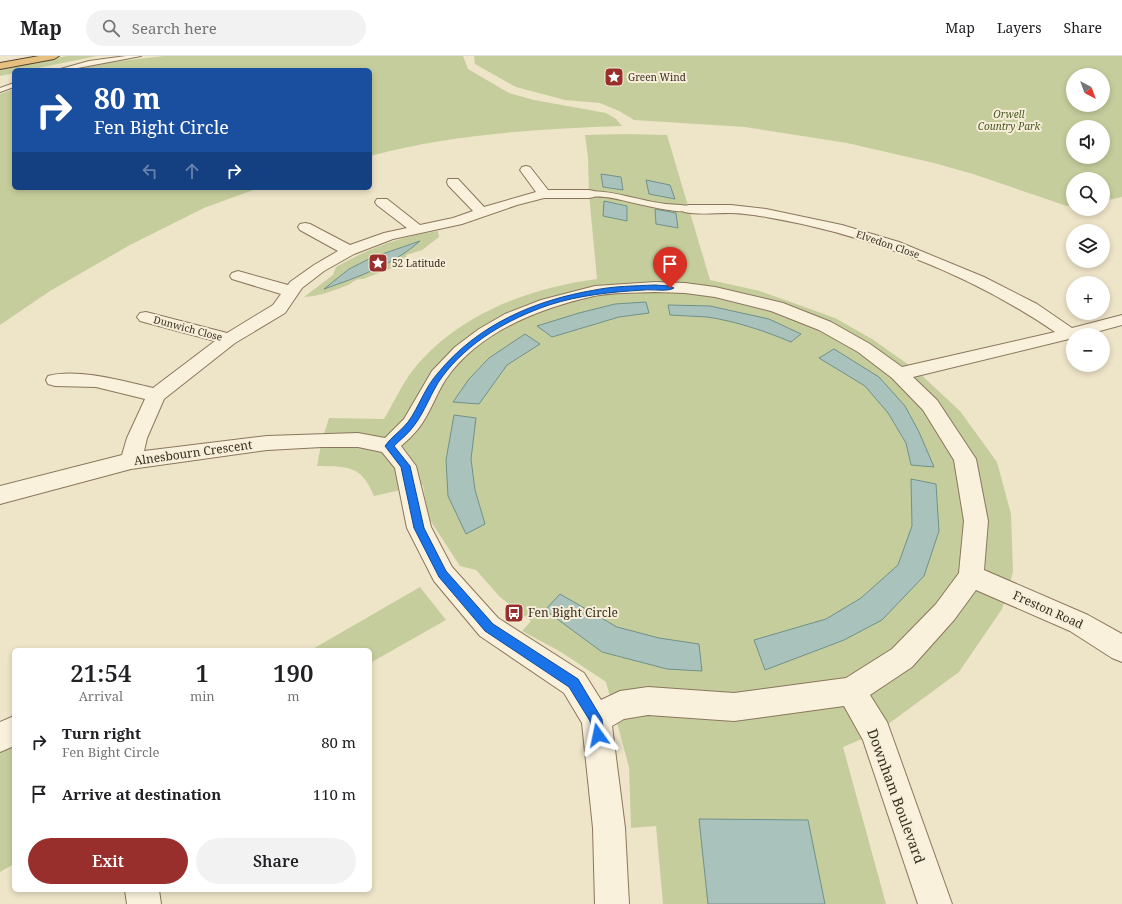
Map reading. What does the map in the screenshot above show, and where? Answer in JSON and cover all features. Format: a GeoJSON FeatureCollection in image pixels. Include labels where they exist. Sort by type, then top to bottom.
{"type":"FeatureCollection","features":[{"type":"Feature","properties":{"kind":"highway"},"geometry":{"type":"LineString","coordinates":[[0,59],[16,56]]}},
{"type":"Feature","properties":{"kind":"highway"},"geometry":{"type":"LineString","coordinates":[[0,66],[54,56]]}},
{"type":"Feature","properties":{"kind":"street"},"geometry":{"type":"LineString","coordinates":[[526,170],[544,194]]}},
{"type":"Feature","properties":{"kind":"street"},"geometry":{"type":"LineString","coordinates":[[453,182],[481,212]]}},
{"type":"Feature","properties":{"kind":"street","name":"Dunwich Close"},"geometry":{"type":"LineString","coordinates":[[131,461],[137,438],[156,395],[229,339],[279,309],[296,285],[319,268],[349,251],[389,236],[457,221],[512,202],[544,194],[589,194]]}},
{"type":"Feature","properties":{"kind":"street"},"geometry":{"type":"LineString","coordinates":[[382,202],[417,229]]}},
{"type":"Feature","properties":{"kind":"street","name":"Elvedon Close"},"geometry":{"type":"LineString","coordinates":[[688,209],[731,209],[774,214],[842,229],[894,245],[978,280],[1031,308],[1066,332]]}},
{"type":"Feature","properties":{"kind":"street"},"geometry":{"type":"LineString","coordinates":[[305,227],[349,251]]}},
{"type":"Feature","properties":{"kind":"street"},"geometry":{"type":"LineString","coordinates":[[238,276],[292,291]]}},
{"type":"Feature","properties":{"kind":"street"},"geometry":{"type":"LineString","coordinates":[[596,719],[620,705],[648,701],[734,707],[851,692],[902,658],[945,612],[971,576],[976,521],[965,459],[930,404],[900,374],[864,348],[825,326],[778,307],[715,292],[685,288],[655,287],[595,291],[547,304],[511,318],[485,333],[461,351],[439,376],[411,424],[389,446],[405,466],[419,528],[443,574],[489,627],[574,683],[596,719],[609,828],[612,904]]}},
{"type":"Feature","properties":{"kind":"street","name":"Dunwich Close"},"geometry":{"type":"LineString","coordinates":[[146,317],[229,339]]}},
{"type":"Feature","properties":{"kind":"street"},"geometry":{"type":"LineString","coordinates":[[1092,328],[1122,320]]}},
{"type":"Feature","properties":{"kind":"street"},"geometry":{"type":"LineString","coordinates":[[900,374],[1066,335]]}},
{"type":"Feature","properties":{"kind":"street"},"geometry":{"type":"LineString","coordinates":[[55,380],[96,381],[156,395]]}},
{"type":"Feature","properties":{"kind":"street","name":"Alnesbourn Crescent"},"geometry":{"type":"LineString","coordinates":[[0,495],[131,461],[267,443],[358,440],[389,446]]}},
{"type":"Feature","properties":{"kind":"street","name":"Freston Road"},"geometry":{"type":"LineString","coordinates":[[971,576],[1079,623],[1122,649]]}},
{"type":"Feature","properties":{"kind":"street","name":"Downham Boulevard"},"geometry":{"type":"LineString","coordinates":[[851,692],[876,733],[935,904]]}},
{"type":"Feature","properties":{"kind":"street"},"geometry":{"type":"LineString","coordinates":[[0,737],[12,732]]}},
{"type":"Feature","properties":{"kind":"street"},"geometry":{"type":"LineString","coordinates":[[142,892],[144,904]]}},
{"type":"Feature","properties":{"kind":"lane"},"geometry":{"type":"LineString","coordinates":[[68,68],[89,63],[138,56]]}},
{"type":"Feature","properties":{"kind":"lane"},"geometry":{"type":"LineString","coordinates":[[0,90],[12,86]]}},
{"type":"Feature","properties":{"kind":"lane"},"geometry":{"type":"LineString","coordinates":[[589,194],[605,194],[665,207],[688,209]]}},
{"type":"Feature","properties":{"kind":"green space"},"geometry":{"type":"Polygon","coordinates":[[[67,56],[97,56],[38,68],[12,68],[12,73],[0,76],[0,68],[67,56]]]}},
{"type":"Feature","properties":{"kind":"green space"},"geometry":{"type":"Polygon","coordinates":[[[164,56],[463,56],[468,69],[509,93],[534,100],[606,113],[616,119],[622,126],[495,134],[432,142],[372,156],[372,68],[83,68],[112,62],[164,56]]]}},
{"type":"Feature","properties":{"kind":"green space","name":"Orwell Country Park"},"geometry":{"type":"Polygon","coordinates":[[[474,56],[1122,56],[1122,197],[1110,200],[1110,172],[1066,172],[1066,206],[973,174],[934,163],[847,143],[745,127],[634,120],[619,111],[600,103],[565,100],[516,87],[475,64],[474,56]]]}},
{"type":"Feature","properties":{"kind":"green space"},"geometry":{"type":"Polygon","coordinates":[[[12,90],[12,190],[254,190],[204,208],[130,245],[50,291],[0,325],[0,94],[12,90]]]}},
{"type":"Feature","properties":{"kind":"green space"},"geometry":{"type":"Polygon","coordinates":[[[585,135],[667,135],[710,280],[760,291],[835,318],[872,339],[916,370],[960,411],[997,462],[1011,514],[1013,571],[1002,609],[959,672],[876,733],[843,747],[886,904],[663,904],[656,826],[631,828],[629,767],[606,682],[561,652],[522,631],[531,621],[500,597],[476,570],[460,566],[428,517],[423,485],[374,496],[364,478],[352,469],[345,467],[317,466],[322,440],[329,418],[384,419],[413,370],[431,350],[451,333],[496,307],[521,297],[571,283],[597,279],[585,135]]]}},
{"type":"Feature","properties":{"kind":"green space"},"geometry":{"type":"Polygon","coordinates":[[[438,231],[439,237],[422,250],[406,255],[407,258],[395,267],[363,279],[358,279],[330,292],[304,297],[333,275],[336,267],[361,254],[412,236],[438,231]]]}},
{"type":"Feature","properties":{"kind":"green space"},"geometry":{"type":"Polygon","coordinates":[[[420,587],[446,620],[372,662],[372,648],[314,648],[420,587]]]}},
{"type":"Feature","properties":{"kind":"green space"},"geometry":{"type":"Polygon","coordinates":[[[12,747],[12,865],[0,872],[0,753],[12,747]]]}},
{"type":"Feature","properties":{"kind":"water"},"geometry":{"type":"Polygon","coordinates":[[[601,174],[621,177],[623,190],[603,187],[601,174]]]}},
{"type":"Feature","properties":{"kind":"water"},"geometry":{"type":"Polygon","coordinates":[[[646,180],[670,185],[675,199],[649,194],[646,180]]]}},
{"type":"Feature","properties":{"kind":"water"},"geometry":{"type":"Polygon","coordinates":[[[604,201],[627,206],[627,221],[603,216],[604,201]]]}},
{"type":"Feature","properties":{"kind":"water"},"geometry":{"type":"Polygon","coordinates":[[[655,209],[676,213],[678,228],[656,224],[655,209]]]}},
{"type":"Feature","properties":{"kind":"water"},"geometry":{"type":"Polygon","coordinates":[[[420,241],[398,257],[375,270],[324,289],[349,269],[371,258],[420,241]]]}},
{"type":"Feature","properties":{"kind":"water"},"geometry":{"type":"Polygon","coordinates":[[[646,302],[649,313],[619,317],[552,337],[537,326],[615,304],[646,302]]]}},
{"type":"Feature","properties":{"kind":"water"},"geometry":{"type":"Polygon","coordinates":[[[668,305],[710,306],[769,319],[801,334],[791,342],[760,330],[728,321],[707,317],[670,315],[668,305]]]}},
{"type":"Feature","properties":{"kind":"water"},"geometry":{"type":"Polygon","coordinates":[[[525,334],[540,344],[507,365],[479,404],[453,402],[469,379],[489,358],[525,334]]]}},
{"type":"Feature","properties":{"kind":"water"},"geometry":{"type":"Polygon","coordinates":[[[834,349],[879,377],[905,406],[919,432],[934,467],[911,465],[906,443],[888,413],[865,386],[819,358],[834,349]]]}},
{"type":"Feature","properties":{"kind":"water"},"geometry":{"type":"Polygon","coordinates":[[[454,415],[476,418],[471,459],[475,490],[485,524],[466,534],[448,496],[446,460],[454,415]]]}},
{"type":"Feature","properties":{"kind":"water"},"geometry":{"type":"Polygon","coordinates":[[[911,479],[936,484],[939,531],[924,576],[882,620],[844,640],[765,670],[754,640],[826,619],[861,598],[898,565],[912,526],[911,479]]]}},
{"type":"Feature","properties":{"kind":"water"},"geometry":{"type":"Polygon","coordinates":[[[560,594],[617,627],[659,638],[699,644],[702,671],[667,669],[602,652],[545,610],[560,594]]]}},
{"type":"Feature","properties":{"kind":"water"},"geometry":{"type":"Polygon","coordinates":[[[699,819],[808,820],[825,904],[708,904],[699,819]]]}},
{"type":"Feature","properties":{"kind":"place","name":"Green Wind"},"geometry":{"type":"Point","coordinates":[614,77]}},
{"type":"Feature","properties":{"kind":"place","name":"52 Latitude"},"geometry":{"type":"Point","coordinates":[378,263]}},
{"type":"Feature","properties":{"kind":"place","name":"Fen Bight Circle"},"geometry":{"type":"Point","coordinates":[514,613]}},
{"type":"Feature","properties":{"kind":"route"},"geometry":{"type":"LineString","coordinates":[[598,735],[596,719],[574,683],[489,627],[443,574],[419,528],[405,466],[389,446],[411,424],[439,376],[461,351],[485,333],[511,318],[547,304],[595,291],[655,287],[670,288]]}}]}
